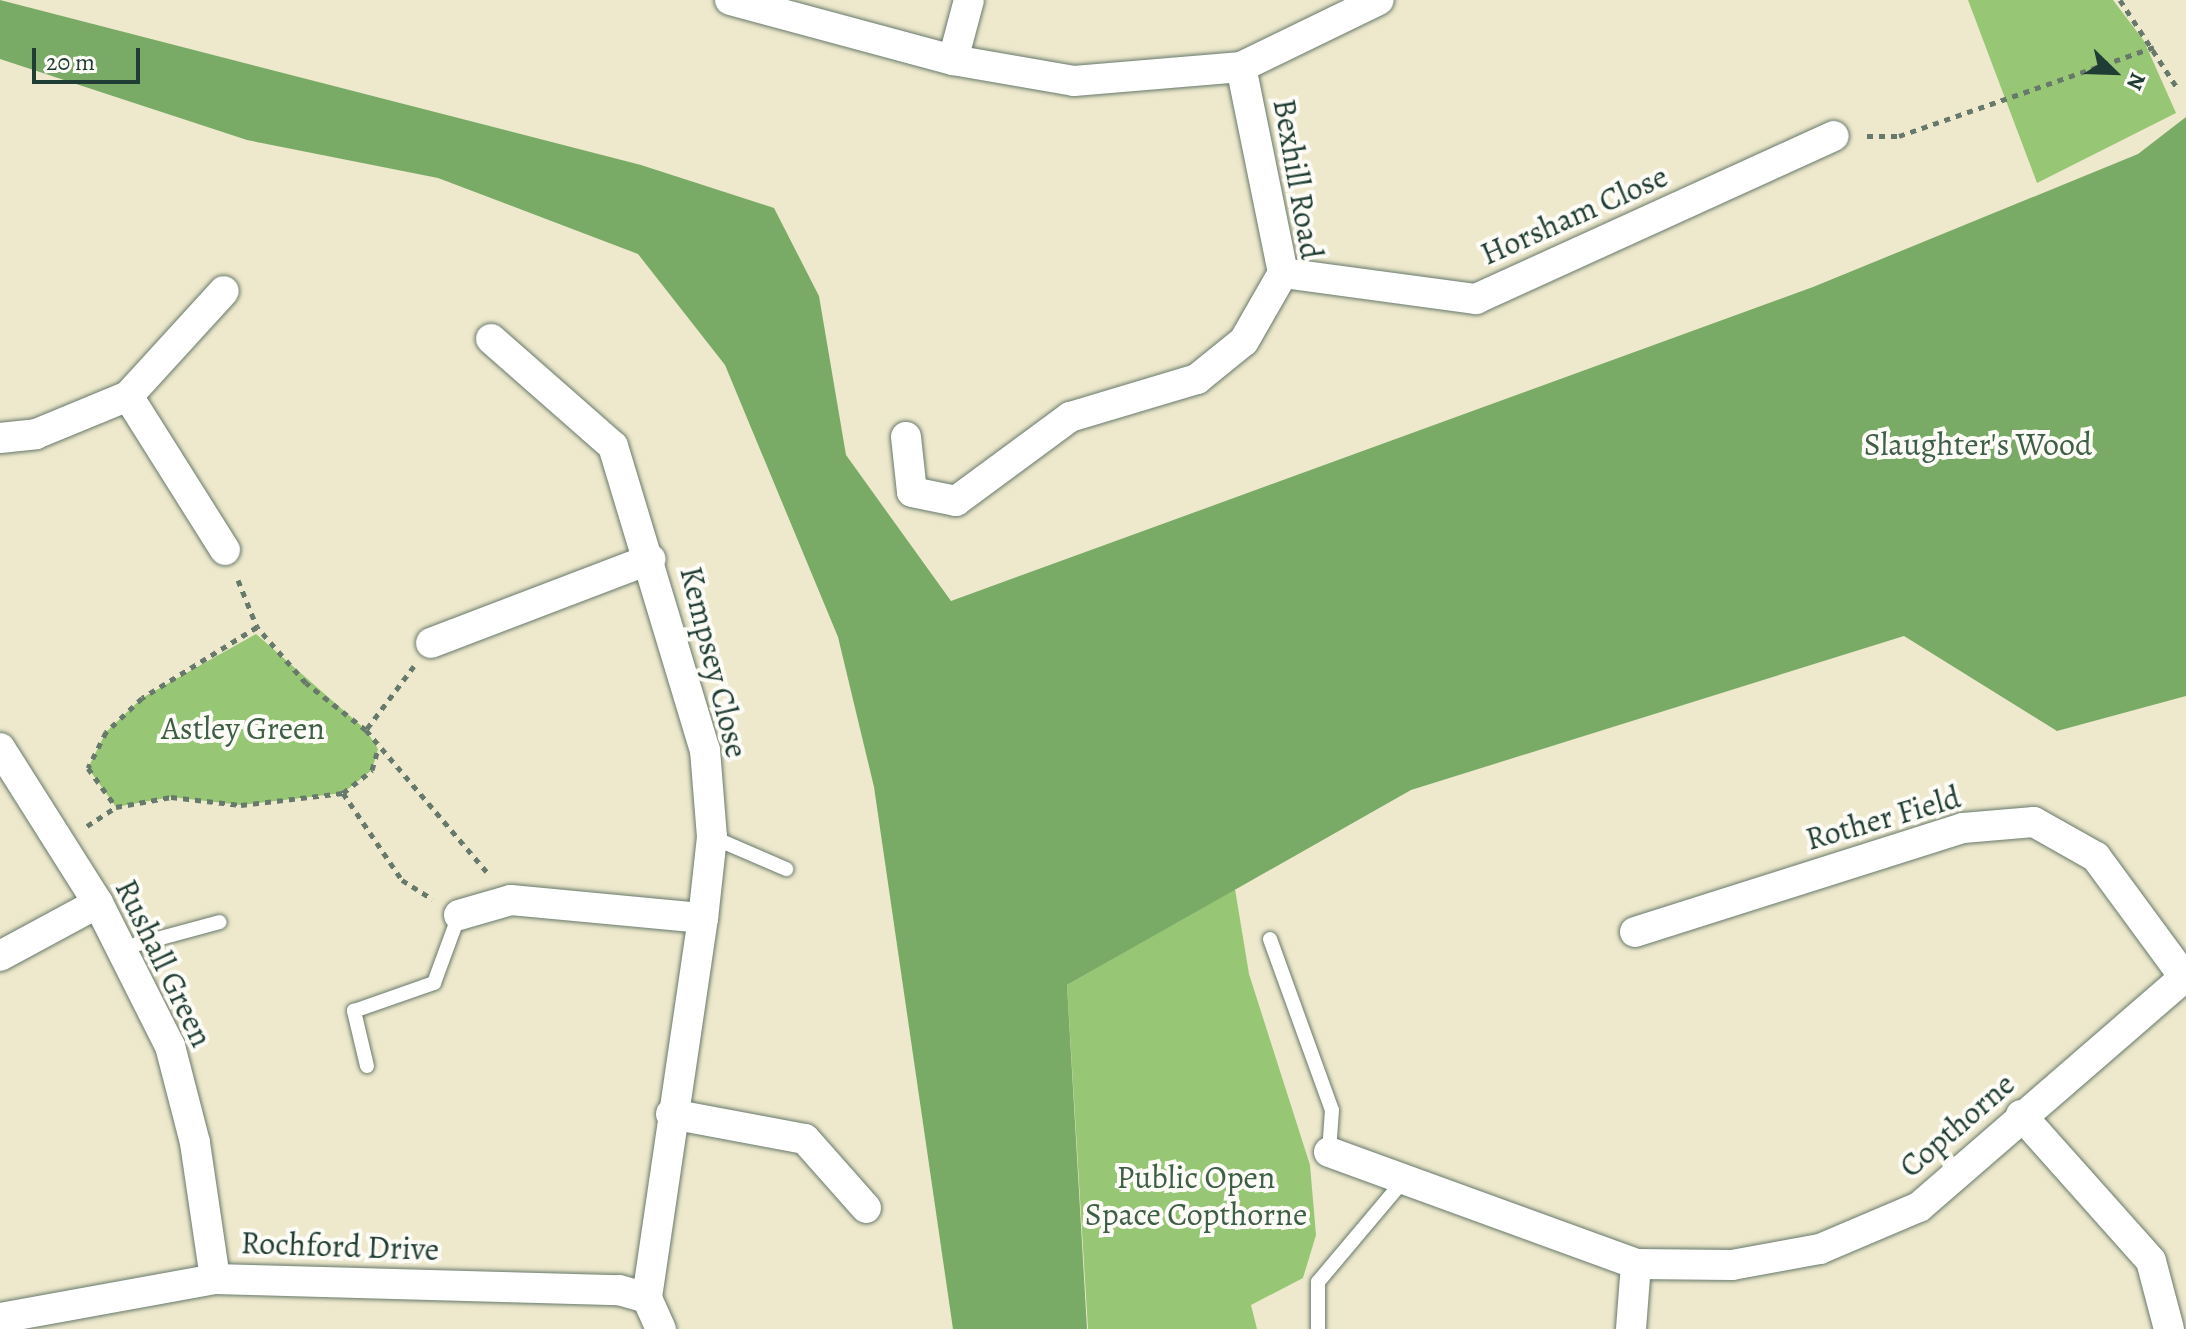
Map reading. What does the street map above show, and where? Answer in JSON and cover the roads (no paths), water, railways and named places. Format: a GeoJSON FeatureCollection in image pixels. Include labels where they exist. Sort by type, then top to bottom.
{"type":"FeatureCollection","features":[{"type":"Feature","properties":{"kind":"street"},"geometry":{"type":"LineString","coordinates":[[730,0],[953,60],[1074,81],[1241,67],[1379,0]]}},
{"type":"Feature","properties":{"kind":"street"},"geometry":{"type":"LineString","coordinates":[[953,60],[969,0]]}},
{"type":"Feature","properties":{"kind":"street","name":"Bexhill Road"},"geometry":{"type":"LineString","coordinates":[[906,437],[912,492],[956,501],[1070,417],[1197,379],[1244,341],[1283,273],[1241,67]]}},
{"type":"Feature","properties":{"kind":"street","name":"Horsham Close"},"geometry":{"type":"LineString","coordinates":[[1283,273],[1476,299],[1834,136]]}},
{"type":"Feature","properties":{"kind":"street"},"geometry":{"type":"LineString","coordinates":[[0,438],[36,434],[128,396],[224,291]]}},
{"type":"Feature","properties":{"kind":"street","name":"Kempsey Close"},"geometry":{"type":"LineString","coordinates":[[491,339],[613,446],[651,559],[705,750],[712,837],[647,1298]]}},
{"type":"Feature","properties":{"kind":"street"},"geometry":{"type":"LineString","coordinates":[[128,396],[225,550]]}},
{"type":"Feature","properties":{"kind":"street"},"geometry":{"type":"LineString","coordinates":[[431,643],[651,559]]}},
{"type":"Feature","properties":{"kind":"street","name":"Rushall Green"},"geometry":{"type":"LineString","coordinates":[[0,748],[124,948],[170,1046],[195,1143],[215,1279]]}},
{"type":"Feature","properties":{"kind":"street","name":"Rother Field"},"geometry":{"type":"LineString","coordinates":[[1635,932],[1963,828],[2034,822],[2096,857],[2185,977]]}},
{"type":"Feature","properties":{"kind":"street"},"geometry":{"type":"LineString","coordinates":[[459,915],[511,900],[703,918]]}},
{"type":"Feature","properties":{"kind":"street"},"geometry":{"type":"LineString","coordinates":[[0,956],[98,903]]}},
{"type":"Feature","properties":{"kind":"street","name":"Copthorne"},"geometry":{"type":"LineString","coordinates":[[1329,1152],[1636,1264],[1732,1265],[1820,1249],[1919,1207],[2021,1115],[2185,977]]}},
{"type":"Feature","properties":{"kind":"street"},"geometry":{"type":"LineString","coordinates":[[671,1114],[805,1139],[866,1208]]}},
{"type":"Feature","properties":{"kind":"street"},"geometry":{"type":"LineString","coordinates":[[2021,1115],[2151,1261],[2169,1329]]}},
{"type":"Feature","properties":{"kind":"street"},"geometry":{"type":"LineString","coordinates":[[1631,1329],[1636,1264]]}},
{"type":"Feature","properties":{"kind":"street","name":"Rochford Drive"},"geometry":{"type":"LineString","coordinates":[[0,1318],[68,1318],[215,1279],[619,1290],[647,1298]]}},
{"type":"Feature","properties":{"kind":"street"},"geometry":{"type":"LineString","coordinates":[[647,1298],[661,1329]]}},
{"type":"Feature","properties":{"kind":"lane"},"geometry":{"type":"LineString","coordinates":[[712,837],[786,869]]}},
{"type":"Feature","properties":{"kind":"lane"},"geometry":{"type":"LineString","coordinates":[[367,1066],[354,1011],[434,983],[459,915]]}},
{"type":"Feature","properties":{"kind":"lane"},"geometry":{"type":"LineString","coordinates":[[124,948],[220,922]]}},
{"type":"Feature","properties":{"kind":"lane"},"geometry":{"type":"LineString","coordinates":[[1270,939],[1332,1110],[1329,1152]]}},
{"type":"Feature","properties":{"kind":"lane"},"geometry":{"type":"LineString","coordinates":[[1318,1329],[1318,1282],[1403,1181]]}},
{"type":"Feature","properties":{"kind":"park label","name":"Slaughter's Wood"},"geometry":{"type":"Point","coordinates":[1978,444]}},
{"type":"Feature","properties":{"kind":"park label","name":"Astley Green"},"geometry":{"type":"Point","coordinates":[243,728]}},
{"type":"Feature","properties":{"kind":"park label","name":"Public Open Space Copthorne"},"geometry":{"type":"Point","coordinates":[1196,1196]}}]}
